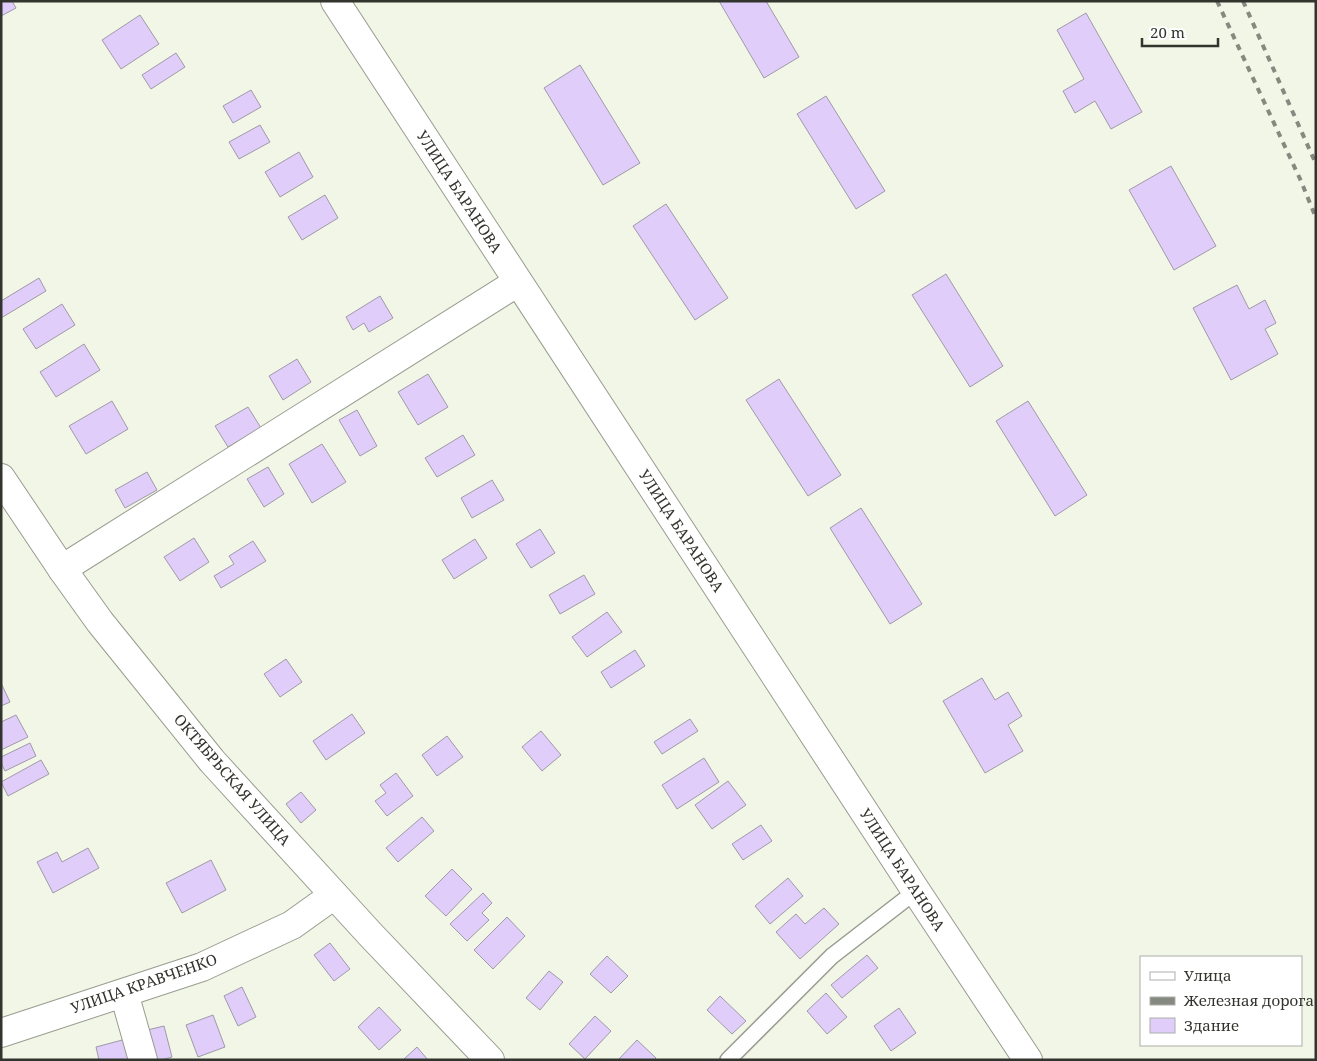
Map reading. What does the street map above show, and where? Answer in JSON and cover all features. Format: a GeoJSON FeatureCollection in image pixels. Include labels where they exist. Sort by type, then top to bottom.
{"type":"FeatureCollection","features":[{"type":"Feature","properties":{"kind":"street","name":"УЛИЦА БАРАНОВА"},"geometry":{"type":"LineString","coordinates":[[335,1],[1028,1060]]}},
{"type":"Feature","properties":{"kind":"street"},"geometry":{"type":"LineString","coordinates":[[62,569],[518,282]]}},
{"type":"Feature","properties":{"kind":"street","name":"ОКТЯБРЬСКАЯ УЛИЦА"},"geometry":{"type":"LineString","coordinates":[[1,478],[100,622],[212,761],[334,895],[490,1060]]}},
{"type":"Feature","properties":{"kind":"street","name":"УЛИЦА КРАВЧЕНКО"},"geometry":{"type":"LineString","coordinates":[[1,1033],[202,967],[292,926],[334,895]]}},
{"type":"Feature","properties":{"kind":"street"},"geometry":{"type":"LineString","coordinates":[[124,992],[143,1060]]}},
{"type":"Feature","properties":{"kind":"lane"},"geometry":{"type":"LineString","coordinates":[[728,1060],[832,956],[916,891]]}},
{"type":"Feature","properties":{"kind":"building"},"geometry":{"type":"Polygon","coordinates":[[[1,1],[12,1],[16,8],[1,16],[1,1]]]}},
{"type":"Feature","properties":{"kind":"building"},"geometry":{"type":"Polygon","coordinates":[[[719,1],[766,1],[799,57],[764,78],[719,1]]]}},
{"type":"Feature","properties":{"kind":"building"},"geometry":{"type":"Polygon","coordinates":[[[1086,13],[1142,112],[1111,129],[1095,101],[1075,113],[1063,91],[1084,79],[1057,30],[1086,13]]]}},
{"type":"Feature","properties":{"kind":"building"},"geometry":{"type":"Polygon","coordinates":[[[140,15],[159,44],[121,69],[102,40],[140,15]]]}},
{"type":"Feature","properties":{"kind":"building"},"geometry":{"type":"Polygon","coordinates":[[[176,53],[185,67],[151,89],[142,75],[176,53]]]}},
{"type":"Feature","properties":{"kind":"building"},"geometry":{"type":"Polygon","coordinates":[[[580,65],[640,163],[603,185],[544,88],[580,65]]]}},
{"type":"Feature","properties":{"kind":"building"},"geometry":{"type":"Polygon","coordinates":[[[251,90],[261,107],[233,123],[223,106],[251,90]]]}},
{"type":"Feature","properties":{"kind":"building"},"geometry":{"type":"Polygon","coordinates":[[[826,96],[885,191],[856,209],[797,114],[826,96]]]}},
{"type":"Feature","properties":{"kind":"building"},"geometry":{"type":"Polygon","coordinates":[[[260,125],[270,142],[239,159],[229,142],[260,125]]]}},
{"type":"Feature","properties":{"kind":"building"},"geometry":{"type":"Polygon","coordinates":[[[299,152],[313,177],[280,197],[265,172],[299,152]]]}},
{"type":"Feature","properties":{"kind":"building"},"geometry":{"type":"Polygon","coordinates":[[[1171,166],[1216,246],[1174,270],[1129,190],[1171,166]]]}},
{"type":"Feature","properties":{"kind":"building"},"geometry":{"type":"Polygon","coordinates":[[[325,195],[338,218],[302,240],[288,217],[325,195]]]}},
{"type":"Feature","properties":{"kind":"building"},"geometry":{"type":"Polygon","coordinates":[[[666,204],[728,298],[695,320],[633,226],[666,204]]]}},
{"type":"Feature","properties":{"kind":"building"},"geometry":{"type":"Polygon","coordinates":[[[946,274],[1003,366],[970,387],[912,295],[946,274]]]}},
{"type":"Feature","properties":{"kind":"building"},"geometry":{"type":"Polygon","coordinates":[[[39,278],[46,291],[1,318],[1,301],[39,278]]]}},
{"type":"Feature","properties":{"kind":"building"},"geometry":{"type":"Polygon","coordinates":[[[1237,285],[1249,309],[1265,300],[1276,323],[1265,329],[1278,354],[1231,380],[1193,308],[1237,285]]]}},
{"type":"Feature","properties":{"kind":"building"},"geometry":{"type":"Polygon","coordinates":[[[380,296],[393,318],[369,332],[364,323],[353,330],[346,317],[380,296]]]}},
{"type":"Feature","properties":{"kind":"building"},"geometry":{"type":"Polygon","coordinates":[[[62,304],[75,325],[36,349],[23,329],[62,304]]]}},
{"type":"Feature","properties":{"kind":"building"},"geometry":{"type":"Polygon","coordinates":[[[84,344],[100,370],[56,397],[40,372],[84,344]]]}},
{"type":"Feature","properties":{"kind":"building"},"geometry":{"type":"Polygon","coordinates":[[[297,359],[311,382],[283,400],[269,376],[297,359]]]}},
{"type":"Feature","properties":{"kind":"building"},"geometry":{"type":"Polygon","coordinates":[[[428,374],[448,407],[418,425],[398,392],[428,374]]]}},
{"type":"Feature","properties":{"kind":"building"},"geometry":{"type":"Polygon","coordinates":[[[779,379],[841,475],[808,496],[746,400],[779,379]]]}},
{"type":"Feature","properties":{"kind":"building"},"geometry":{"type":"Polygon","coordinates":[[[112,401],[128,429],[86,454],[69,426],[112,401]]]}},
{"type":"Feature","properties":{"kind":"building"},"geometry":{"type":"Polygon","coordinates":[[[1028,401],[1087,495],[1055,516],[996,421],[1028,401]]]}},
{"type":"Feature","properties":{"kind":"building"},"geometry":{"type":"Polygon","coordinates":[[[248,407],[261,428],[228,447],[215,426],[248,407]]]}},
{"type":"Feature","properties":{"kind":"building"},"geometry":{"type":"Polygon","coordinates":[[[357,410],[377,446],[360,456],[339,420],[357,410]]]}},
{"type":"Feature","properties":{"kind":"building"},"geometry":{"type":"Polygon","coordinates":[[[463,435],[475,455],[437,477],[425,458],[463,435]]]}},
{"type":"Feature","properties":{"kind":"building"},"geometry":{"type":"Polygon","coordinates":[[[322,444],[346,482],[312,503],[289,464],[322,444]]]}},
{"type":"Feature","properties":{"kind":"building"},"geometry":{"type":"Polygon","coordinates":[[[268,467],[284,494],[264,507],[247,479],[268,467]]]}},
{"type":"Feature","properties":{"kind":"building"},"geometry":{"type":"Polygon","coordinates":[[[147,472],[157,490],[125,508],[115,490],[147,472]]]}},
{"type":"Feature","properties":{"kind":"building"},"geometry":{"type":"Polygon","coordinates":[[[492,480],[504,500],[472,518],[461,498],[492,480]]]}},
{"type":"Feature","properties":{"kind":"building"},"geometry":{"type":"Polygon","coordinates":[[[861,508],[922,604],[890,624],[830,528],[861,508]]]}},
{"type":"Feature","properties":{"kind":"building"},"geometry":{"type":"Polygon","coordinates":[[[540,529],[555,553],[531,568],[516,544],[540,529]]]}},
{"type":"Feature","properties":{"kind":"building"},"geometry":{"type":"Polygon","coordinates":[[[194,538],[209,562],[180,581],[164,557],[194,538]]]}},
{"type":"Feature","properties":{"kind":"building"},"geometry":{"type":"Polygon","coordinates":[[[475,539],[487,558],[454,579],[442,560],[475,539]]]}},
{"type":"Feature","properties":{"kind":"building"},"geometry":{"type":"Polygon","coordinates":[[[253,541],[266,561],[221,588],[214,576],[234,564],[229,556],[253,541]]]}},
{"type":"Feature","properties":{"kind":"building"},"geometry":{"type":"Polygon","coordinates":[[[584,575],[595,594],[560,614],[549,595],[584,575]]]}},
{"type":"Feature","properties":{"kind":"building"},"geometry":{"type":"Polygon","coordinates":[[[607,612],[622,632],[587,657],[572,637],[607,612]]]}},
{"type":"Feature","properties":{"kind":"building"},"geometry":{"type":"Polygon","coordinates":[[[635,650],[645,666],[611,688],[601,672],[635,650]]]}},
{"type":"Feature","properties":{"kind":"building"},"geometry":{"type":"Polygon","coordinates":[[[286,659],[302,682],[280,697],[264,674],[286,659]]]}},
{"type":"Feature","properties":{"kind":"building"},"geometry":{"type":"Polygon","coordinates":[[[982,678],[995,700],[1008,692],[1022,716],[1008,725],[1023,751],[985,773],[943,701],[982,678]]]}},
{"type":"Feature","properties":{"kind":"building"},"geometry":{"type":"Polygon","coordinates":[[[1,683],[10,702],[1,706],[1,683]]]}},
{"type":"Feature","properties":{"kind":"building"},"geometry":{"type":"Polygon","coordinates":[[[352,714],[365,733],[326,760],[313,741],[352,714]]]}},
{"type":"Feature","properties":{"kind":"building"},"geometry":{"type":"Polygon","coordinates":[[[16,715],[28,737],[1,750],[1,722],[16,715]]]}},
{"type":"Feature","properties":{"kind":"building"},"geometry":{"type":"Polygon","coordinates":[[[690,719],[698,731],[662,754],[654,742],[690,719]]]}},
{"type":"Feature","properties":{"kind":"building"},"geometry":{"type":"Polygon","coordinates":[[[541,731],[561,755],[542,771],[522,747],[541,731]]]}},
{"type":"Feature","properties":{"kind":"building"},"geometry":{"type":"Polygon","coordinates":[[[447,736],[463,757],[437,776],[422,755],[447,736]]]}},
{"type":"Feature","properties":{"kind":"building"},"geometry":{"type":"Polygon","coordinates":[[[30,743],[36,756],[5,771],[1,763],[1,757],[30,743]]]}},
{"type":"Feature","properties":{"kind":"building"},"geometry":{"type":"Polygon","coordinates":[[[704,758],[719,782],[677,809],[662,785],[704,758]]]}},
{"type":"Feature","properties":{"kind":"building"},"geometry":{"type":"Polygon","coordinates":[[[41,760],[49,774],[8,796],[1,782],[41,760]]]}},
{"type":"Feature","properties":{"kind":"building"},"geometry":{"type":"Polygon","coordinates":[[[396,773],[413,796],[387,816],[375,801],[386,793],[380,785],[396,773]]]}},
{"type":"Feature","properties":{"kind":"building"},"geometry":{"type":"Polygon","coordinates":[[[728,781],[746,805],[712,829],[695,805],[728,781]]]}},
{"type":"Feature","properties":{"kind":"building"},"geometry":{"type":"Polygon","coordinates":[[[301,792],[316,810],[301,823],[286,804],[301,792]]]}},
{"type":"Feature","properties":{"kind":"building"},"geometry":{"type":"Polygon","coordinates":[[[422,817],[434,831],[398,862],[386,848],[422,817]]]}},
{"type":"Feature","properties":{"kind":"building"},"geometry":{"type":"Polygon","coordinates":[[[761,825],[772,841],[743,860],[732,844],[761,825]]]}},
{"type":"Feature","properties":{"kind":"building"},"geometry":{"type":"Polygon","coordinates":[[[88,848],[99,868],[53,893],[37,862],[57,852],[62,862],[88,848]]]}},
{"type":"Feature","properties":{"kind":"building"},"geometry":{"type":"Polygon","coordinates":[[[211,860],[226,890],[182,913],[166,883],[211,860]]]}},
{"type":"Feature","properties":{"kind":"building"},"geometry":{"type":"Polygon","coordinates":[[[452,869],[472,889],[446,916],[425,896],[452,869]]]}},
{"type":"Feature","properties":{"kind":"building"},"geometry":{"type":"Polygon","coordinates":[[[788,878],[803,896],[770,924],[755,906],[788,878]]]}},
{"type":"Feature","properties":{"kind":"building"},"geometry":{"type":"Polygon","coordinates":[[[483,893],[492,903],[482,913],[489,920],[467,941],[450,924],[483,893]]]}},
{"type":"Feature","properties":{"kind":"building"},"geometry":{"type":"Polygon","coordinates":[[[824,908],[839,924],[800,959],[776,932],[796,914],[805,924],[824,908]]]}},
{"type":"Feature","properties":{"kind":"building"},"geometry":{"type":"Polygon","coordinates":[[[507,917],[525,936],[493,969],[474,950],[507,917]]]}},
{"type":"Feature","properties":{"kind":"building"},"geometry":{"type":"Polygon","coordinates":[[[330,943],[350,969],[334,981],[314,955],[330,943]]]}},
{"type":"Feature","properties":{"kind":"building"},"geometry":{"type":"Polygon","coordinates":[[[867,955],[878,968],[842,998],[831,985],[867,955]]]}},
{"type":"Feature","properties":{"kind":"building"},"geometry":{"type":"Polygon","coordinates":[[[607,956],[628,976],[611,993],[590,974],[607,956]]]}},
{"type":"Feature","properties":{"kind":"building"},"geometry":{"type":"Polygon","coordinates":[[[549,971],[563,982],[540,1010],[526,998],[549,971]]]}},
{"type":"Feature","properties":{"kind":"building"},"geometry":{"type":"Polygon","coordinates":[[[242,987],[256,1017],[238,1026],[224,996],[242,987]]]}},
{"type":"Feature","properties":{"kind":"building"},"geometry":{"type":"Polygon","coordinates":[[[826,993],[847,1017],[827,1034],[807,1011],[826,993]]]}},
{"type":"Feature","properties":{"kind":"building"},"geometry":{"type":"Polygon","coordinates":[[[720,996],[746,1021],[732,1034],[707,1010],[720,996]]]}},
{"type":"Feature","properties":{"kind":"building"},"geometry":{"type":"Polygon","coordinates":[[[379,1007],[401,1030],[379,1050],[358,1027],[379,1007]]]}},
{"type":"Feature","properties":{"kind":"building"},"geometry":{"type":"Polygon","coordinates":[[[899,1008],[916,1033],[891,1051],[874,1026],[899,1008]]]}},
{"type":"Feature","properties":{"kind":"building"},"geometry":{"type":"Polygon","coordinates":[[[213,1015],[225,1047],[198,1057],[186,1025],[213,1015]]]}},
{"type":"Feature","properties":{"kind":"building"},"geometry":{"type":"Polygon","coordinates":[[[595,1016],[611,1031],[585,1059],[569,1044],[595,1016]]]}},
{"type":"Feature","properties":{"kind":"building"},"geometry":{"type":"Polygon","coordinates":[[[164,1026],[172,1057],[151,1060],[143,1031],[164,1026]]]}},
{"type":"Feature","properties":{"kind":"building"},"geometry":{"type":"Polygon","coordinates":[[[126,1039],[132,1060],[99,1060],[96,1047],[126,1039]]]}},
{"type":"Feature","properties":{"kind":"building"},"geometry":{"type":"Polygon","coordinates":[[[637,1040],[656,1058],[655,1060],[618,1060],[637,1040]]]}},
{"type":"Feature","properties":{"kind":"building"},"geometry":{"type":"Polygon","coordinates":[[[417,1047],[428,1060],[403,1060],[417,1047]]]}},
{"type":"Feature","properties":{"kind":"railway"},"geometry":{"type":"LineString","coordinates":[[1217,1],[1301,181],[1316,218]]}},
{"type":"Feature","properties":{"kind":"railway"},"geometry":{"type":"LineString","coordinates":[[1243,1],[1316,164]]}}]}
